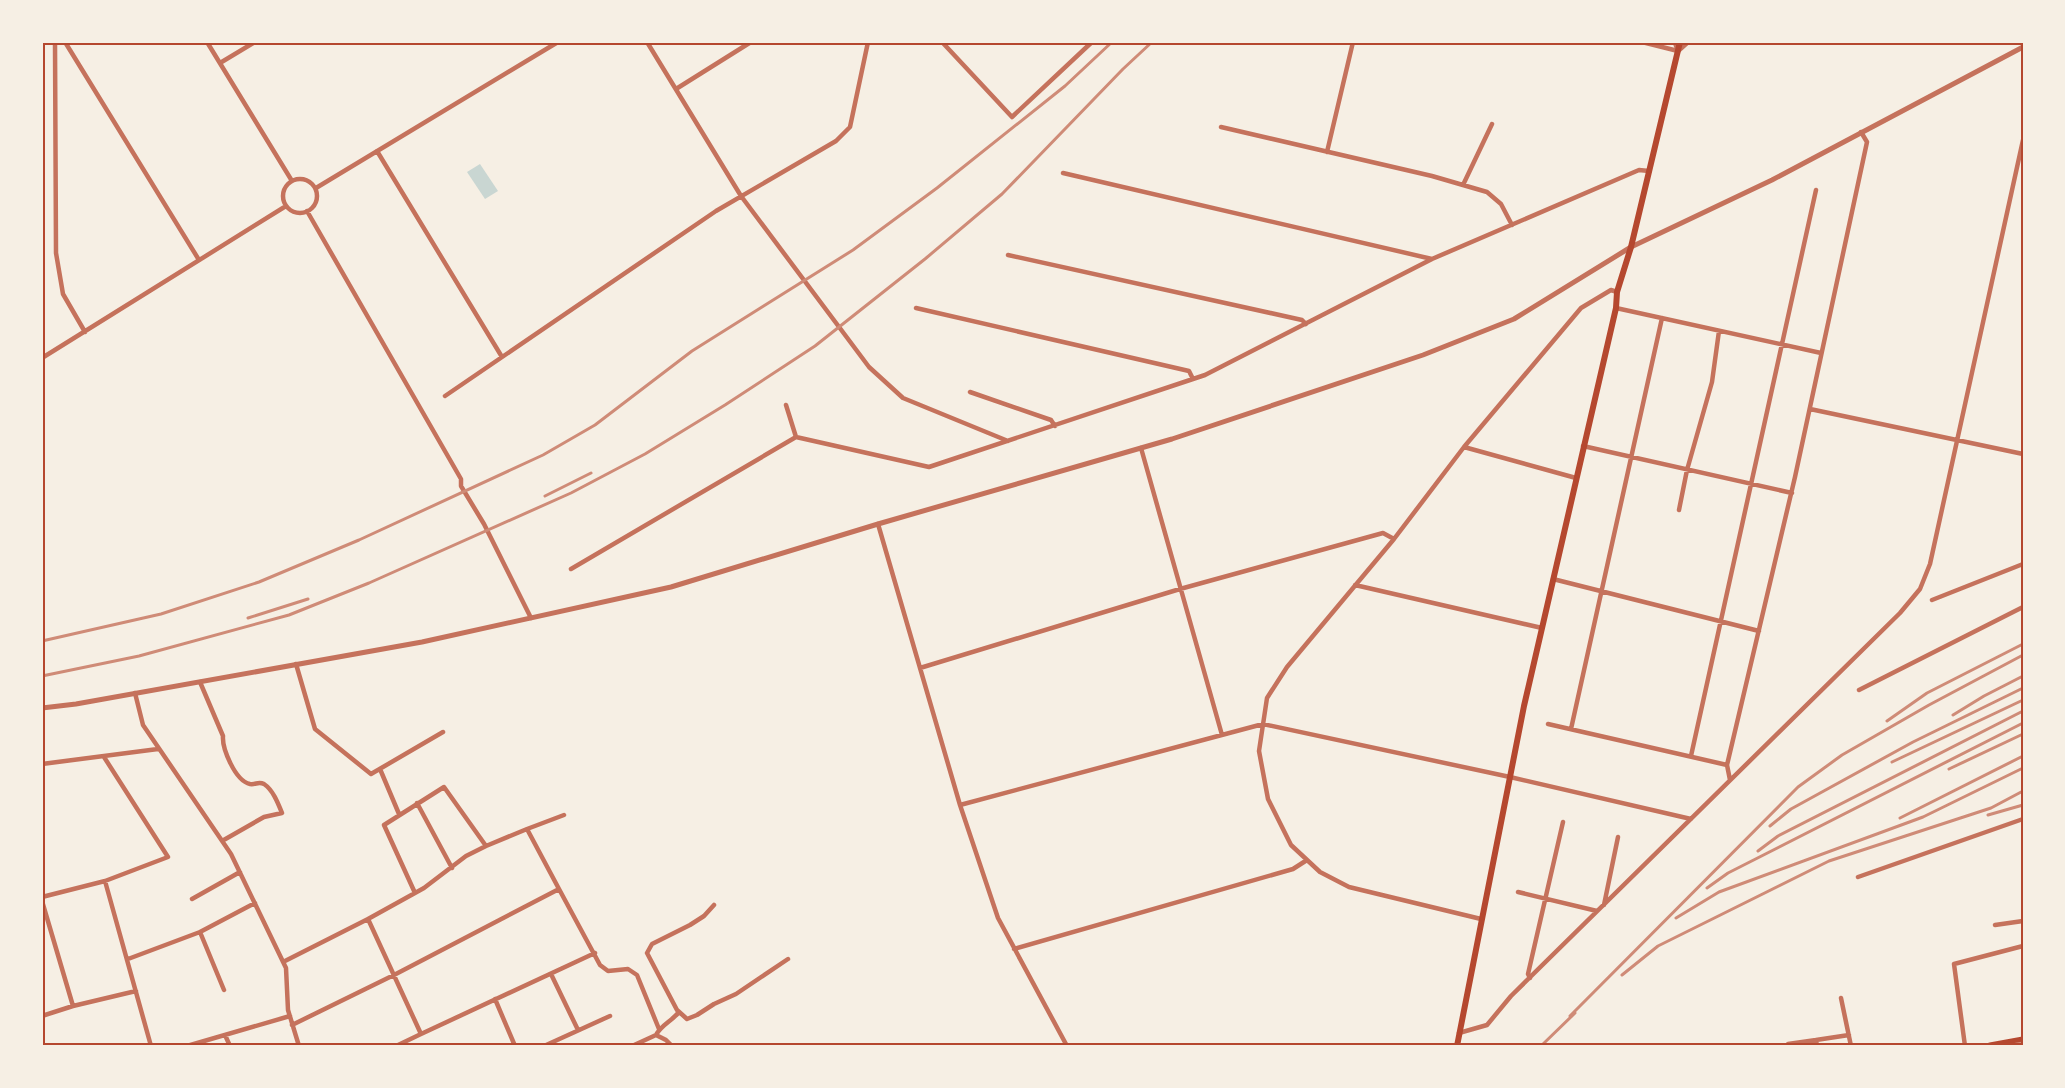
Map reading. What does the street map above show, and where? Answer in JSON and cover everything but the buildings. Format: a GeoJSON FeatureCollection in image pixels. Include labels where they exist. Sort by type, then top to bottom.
{"type":"FeatureCollection","features":[{"type":"Feature","properties":{"kind":"main road"},"geometry":{"type":"LineString","coordinates":[[1457,1046],[1552,579],[1616,309],[1617,292],[1631,247],[1680,42]]}},
{"type":"Feature","properties":{"kind":"main road"},"geometry":{"type":"LineString","coordinates":[[1990,1046],[2022,1042]]}},
{"type":"Feature","properties":{"kind":"street"},"geometry":{"type":"LineString","coordinates":[[55,42],[56,253],[63,294],[85,332]]}},
{"type":"Feature","properties":{"kind":"street"},"geometry":{"type":"LineString","coordinates":[[65,42],[199,260]]}},
{"type":"Feature","properties":{"kind":"street"},"geometry":{"type":"LineString","coordinates":[[207,42],[292,181]]}},
{"type":"Feature","properties":{"kind":"street"},"geometry":{"type":"LineString","coordinates":[[220,63],[255,42]]}},
{"type":"Feature","properties":{"kind":"street"},"geometry":{"type":"LineString","coordinates":[[316,188],[558,42]]}},
{"type":"Feature","properties":{"kind":"street"},"geometry":{"type":"LineString","coordinates":[[647,42],[741,196],[869,367],[903,398],[1008,441]]}},
{"type":"Feature","properties":{"kind":"street"},"geometry":{"type":"LineString","coordinates":[[676,89],[751,42]]}},
{"type":"Feature","properties":{"kind":"street"},"geometry":{"type":"LineString","coordinates":[[445,396],[716,211],[836,141],[850,128],[868,42]]}},
{"type":"Feature","properties":{"kind":"street"},"geometry":{"type":"LineString","coordinates":[[942,42],[1012,117],[1092,42]]}},
{"type":"Feature","properties":{"kind":"street"},"geometry":{"type":"LineString","coordinates":[[1328,152],[1353,42]]}},
{"type":"Feature","properties":{"kind":"street"},"geometry":{"type":"LineString","coordinates":[[1642,42],[1678,51]]}},
{"type":"Feature","properties":{"kind":"street"},"geometry":{"type":"LineString","coordinates":[[1675,42],[1678,51]]}},
{"type":"Feature","properties":{"kind":"street"},"geometry":{"type":"LineString","coordinates":[[1678,51],[1688,42]]}},
{"type":"Feature","properties":{"kind":"street"},"geometry":{"type":"LineString","coordinates":[[42,708],[422,642],[671,587],[1141,448],[1423,355],[1514,319],[1631,247],[1772,180],[2023,47]]}},
{"type":"Feature","properties":{"kind":"street"},"geometry":{"type":"LineString","coordinates":[[1463,185],[1492,124]]}},
{"type":"Feature","properties":{"kind":"street"},"geometry":{"type":"LineString","coordinates":[[1221,127],[1487,192],[1501,204],[1512,225]]}},
{"type":"Feature","properties":{"kind":"street"},"geometry":{"type":"LineString","coordinates":[[1730,780],[1727,765],[1792,493],[1867,142],[1861,132]]}},
{"type":"Feature","properties":{"kind":"street"},"geometry":{"type":"LineString","coordinates":[[1460,1033],[1487,1025],[1530,978],[1900,613],[1920,590],[1930,564],[2023,140]]}},
{"type":"Feature","properties":{"kind":"street"},"geometry":{"type":"LineString","coordinates":[[377,151],[502,357]]}},
{"type":"Feature","properties":{"kind":"street"},"geometry":{"type":"LineString","coordinates":[[571,569],[795,437],[929,467],[1205,375],[1432,259],[1639,170],[1649,171]]}},
{"type":"Feature","properties":{"kind":"street"},"geometry":{"type":"LineString","coordinates":[[1063,173],[1432,259]]}},
{"type":"Feature","properties":{"kind":"street"},"geometry":{"type":"LineString","coordinates":[[306,180],[316,188],[317,201],[307,212],[296,213],[286,206],[283,196],[285,187],[292,181],[306,180]]}},
{"type":"Feature","properties":{"kind":"street"},"geometry":{"type":"LineString","coordinates":[[1690,756],[1816,190]]}},
{"type":"Feature","properties":{"kind":"street"},"geometry":{"type":"LineString","coordinates":[[42,358],[286,206]]}},
{"type":"Feature","properties":{"kind":"street"},"geometry":{"type":"LineString","coordinates":[[307,212],[461,479],[461,486],[484,524],[531,618]]}},
{"type":"Feature","properties":{"kind":"street"},"geometry":{"type":"LineString","coordinates":[[1008,255],[1302,320],[1306,324]]}},
{"type":"Feature","properties":{"kind":"street"},"geometry":{"type":"LineString","coordinates":[[1481,919],[1349,887],[1320,872],[1291,845],[1268,798],[1259,751],[1267,698],[1287,666],[1394,539],[1464,447],[1581,308],[1611,290],[1617,292]]}},
{"type":"Feature","properties":{"kind":"street"},"geometry":{"type":"LineString","coordinates":[[916,308],[1188,371],[1193,379]]}},
{"type":"Feature","properties":{"kind":"street"},"geometry":{"type":"LineString","coordinates":[[1616,309],[1821,353]]}},
{"type":"Feature","properties":{"kind":"street"},"geometry":{"type":"LineString","coordinates":[[1571,729],[1662,318]]}},
{"type":"Feature","properties":{"kind":"street"},"geometry":{"type":"LineString","coordinates":[[1679,510],[1687,470],[1712,382],[1719,331]]}},
{"type":"Feature","properties":{"kind":"street"},"geometry":{"type":"LineString","coordinates":[[970,392],[1051,420],[1055,426]]}},
{"type":"Feature","properties":{"kind":"street"},"geometry":{"type":"LineString","coordinates":[[786,405],[795,437]]}},
{"type":"Feature","properties":{"kind":"street"},"geometry":{"type":"LineString","coordinates":[[1810,410],[2023,454]]}},
{"type":"Feature","properties":{"kind":"street"},"geometry":{"type":"LineString","coordinates":[[1583,446],[1792,493]]}},
{"type":"Feature","properties":{"kind":"street"},"geometry":{"type":"LineString","coordinates":[[1464,447],[1576,478]]}},
{"type":"Feature","properties":{"kind":"street"},"geometry":{"type":"LineString","coordinates":[[1141,448],[1222,735]]}},
{"type":"Feature","properties":{"kind":"street"},"geometry":{"type":"LineString","coordinates":[[878,524],[960,805],[998,918],[1066,1046]]}},
{"type":"Feature","properties":{"kind":"street"},"geometry":{"type":"LineString","coordinates":[[920,668],[1180,589],[1383,533],[1394,539]]}},
{"type":"Feature","properties":{"kind":"street"},"geometry":{"type":"LineString","coordinates":[[1932,600],[2023,564]]}},
{"type":"Feature","properties":{"kind":"street"},"geometry":{"type":"LineString","coordinates":[[1552,579],[1759,631]]}},
{"type":"Feature","properties":{"kind":"street"},"geometry":{"type":"LineString","coordinates":[[1355,585],[1542,628]]}},
{"type":"Feature","properties":{"kind":"street"},"geometry":{"type":"LineString","coordinates":[[1859,690],[2023,607]]}},
{"type":"Feature","properties":{"kind":"street"},"geometry":{"type":"LineString","coordinates":[[296,664],[315,729],[371,774],[443,732]]}},
{"type":"Feature","properties":{"kind":"street"},"geometry":{"type":"LineString","coordinates":[[200,682],[223,736],[222,744],[235,771],[250,784],[260,782],[266,785],[275,797],[282,813],[264,817],[222,841]]}},
{"type":"Feature","properties":{"kind":"street"},"geometry":{"type":"LineString","coordinates":[[135,693],[142,725],[222,841],[240,872],[286,968],[290,1016],[299,1046]]}},
{"type":"Feature","properties":{"kind":"street"},"geometry":{"type":"LineString","coordinates":[[960,805],[1263,724],[1691,819]]}},
{"type":"Feature","properties":{"kind":"street"},"geometry":{"type":"LineString","coordinates":[[1548,724],[1727,765]]}},
{"type":"Feature","properties":{"kind":"street"},"geometry":{"type":"LineString","coordinates":[[42,764],[158,749]]}},
{"type":"Feature","properties":{"kind":"street"},"geometry":{"type":"LineString","coordinates":[[73,1006],[42,899],[105,881],[168,857],[104,757]]}},
{"type":"Feature","properties":{"kind":"street"},"geometry":{"type":"LineString","coordinates":[[380,769],[399,814]]}},
{"type":"Feature","properties":{"kind":"street"},"geometry":{"type":"LineString","coordinates":[[415,893],[384,825],[399,814],[444,787],[486,846]]}},
{"type":"Feature","properties":{"kind":"street"},"geometry":{"type":"LineString","coordinates":[[417,803],[452,868]]}},
{"type":"Feature","properties":{"kind":"street"},"geometry":{"type":"LineString","coordinates":[[283,962],[415,893],[466,856],[552,818],[564,815]]}},
{"type":"Feature","properties":{"kind":"street"},"geometry":{"type":"LineString","coordinates":[[1858,877],[2023,819]]}},
{"type":"Feature","properties":{"kind":"street"},"geometry":{"type":"LineString","coordinates":[[1530,978],[1528,974],[1563,822]]}},
{"type":"Feature","properties":{"kind":"street"},"geometry":{"type":"LineString","coordinates":[[527,829],[600,965],[608,971],[628,969],[637,975],[659,1029]]}},
{"type":"Feature","properties":{"kind":"street"},"geometry":{"type":"LineString","coordinates":[[1604,905],[1618,837]]}},
{"type":"Feature","properties":{"kind":"street"},"geometry":{"type":"LineString","coordinates":[[1014,949],[1293,869],[1307,860]]}},
{"type":"Feature","properties":{"kind":"street"},"geometry":{"type":"LineString","coordinates":[[192,899],[240,872]]}},
{"type":"Feature","properties":{"kind":"street"},"geometry":{"type":"LineString","coordinates":[[105,881],[151,1046]]}},
{"type":"Feature","properties":{"kind":"street"},"geometry":{"type":"LineString","coordinates":[[292,1025],[559,889]]}},
{"type":"Feature","properties":{"kind":"street"},"geometry":{"type":"LineString","coordinates":[[1518,892],[1597,911]]}},
{"type":"Feature","properties":{"kind":"street"},"geometry":{"type":"LineString","coordinates":[[128,959],[200,932],[255,903]]}},
{"type":"Feature","properties":{"kind":"street"},"geometry":{"type":"LineString","coordinates":[[714,905],[704,916],[690,925],[652,944],[647,953],[679,1012],[687,1019],[736,994],[788,958]]}},
{"type":"Feature","properties":{"kind":"street"},"geometry":{"type":"LineString","coordinates":[[368,919],[421,1034]]}},
{"type":"Feature","properties":{"kind":"street"},"geometry":{"type":"LineString","coordinates":[[1995,925],[2023,921]]}},
{"type":"Feature","properties":{"kind":"street"},"geometry":{"type":"LineString","coordinates":[[200,932],[224,990]]}},
{"type":"Feature","properties":{"kind":"street"},"geometry":{"type":"LineString","coordinates":[[1965,1046],[1954,964],[2023,946]]}},
{"type":"Feature","properties":{"kind":"street"},"geometry":{"type":"LineString","coordinates":[[396,1046],[595,953]]}},
{"type":"Feature","properties":{"kind":"street"},"geometry":{"type":"LineString","coordinates":[[550,974],[578,1030]]}},
{"type":"Feature","properties":{"kind":"street"},"geometry":{"type":"LineString","coordinates":[[42,1016],[136,990]]}},
{"type":"Feature","properties":{"kind":"street"},"geometry":{"type":"LineString","coordinates":[[1841,998],[1851,1046]]}},
{"type":"Feature","properties":{"kind":"street"},"geometry":{"type":"LineString","coordinates":[[495,999],[515,1046]]}},
{"type":"Feature","properties":{"kind":"street"},"geometry":{"type":"LineString","coordinates":[[632,1046],[656,1035],[659,1029],[671,1022],[679,1012]]}},
{"type":"Feature","properties":{"kind":"street"},"geometry":{"type":"LineString","coordinates":[[187,1046],[290,1016]]}},
{"type":"Feature","properties":{"kind":"street"},"geometry":{"type":"LineString","coordinates":[[544,1046],[610,1016]]}},
{"type":"Feature","properties":{"kind":"street"},"geometry":{"type":"LineString","coordinates":[[225,1035],[230,1046]]}},
{"type":"Feature","properties":{"kind":"street"},"geometry":{"type":"LineString","coordinates":[[656,1035],[672,1046]]}},
{"type":"Feature","properties":{"kind":"street"},"geometry":{"type":"LineString","coordinates":[[1788,1044],[1817,1043],[1849,1035]]}},
{"type":"Feature","properties":{"kind":"street"},"geometry":{"type":"LineString","coordinates":[[414,1038],[417,1046]]}},
{"type":"Feature","properties":{"kind":"shaded area"},"geometry":{"type":"Polygon","coordinates":[[[480,164],[498,191],[485,199],[467,172],[480,164]]]}},
{"type":"Feature","properties":{"kind":"railway"},"geometry":{"type":"LineString","coordinates":[[42,641],[161,614],[259,582],[359,540],[543,455],[595,425],[692,351],[853,250],[937,188],[1065,86],[1112,42]]}},
{"type":"Feature","properties":{"kind":"railway"},"geometry":{"type":"LineString","coordinates":[[42,676],[139,656],[289,615],[369,583],[571,493],[645,454],[815,346],[925,259],[1002,194],[1152,42]]}},
{"type":"Feature","properties":{"kind":"railway"},"geometry":{"type":"LineString","coordinates":[[545,496],[591,473]]}},
{"type":"Feature","properties":{"kind":"railway"},"geometry":{"type":"LineString","coordinates":[[248,618],[308,599]]}},
{"type":"Feature","properties":{"kind":"railway"},"geometry":{"type":"LineString","coordinates":[[1887,721],[1927,693],[2023,644]]}},
{"type":"Feature","properties":{"kind":"railway"},"geometry":{"type":"LineString","coordinates":[[1570,1016],[1798,787],[1842,755],[2023,655]]}},
{"type":"Feature","properties":{"kind":"railway"},"geometry":{"type":"LineString","coordinates":[[1953,715],[2023,676]]}},
{"type":"Feature","properties":{"kind":"railway"},"geometry":{"type":"LineString","coordinates":[[1770,826],[1791,809],[1913,742],[2023,688]]}},
{"type":"Feature","properties":{"kind":"railway"},"geometry":{"type":"LineString","coordinates":[[1892,762],[2023,700]]}},
{"type":"Feature","properties":{"kind":"railway"},"geometry":{"type":"LineString","coordinates":[[1758,851],[1778,836],[2023,711]]}},
{"type":"Feature","properties":{"kind":"railway"},"geometry":{"type":"LineString","coordinates":[[1707,888],[1728,873],[2023,723]]}},
{"type":"Feature","properties":{"kind":"railway"},"geometry":{"type":"LineString","coordinates":[[1949,769],[2023,734]]}},
{"type":"Feature","properties":{"kind":"railway"},"geometry":{"type":"LineString","coordinates":[[1900,818],[2023,756]]}},
{"type":"Feature","properties":{"kind":"railway"},"geometry":{"type":"LineString","coordinates":[[1676,918],[1719,892],[1923,817],[2023,768]]}},
{"type":"Feature","properties":{"kind":"railway"},"geometry":{"type":"LineString","coordinates":[[1622,975],[1658,946],[1829,861],[1991,808],[2023,791]]}},
{"type":"Feature","properties":{"kind":"railway"},"geometry":{"type":"LineString","coordinates":[[1988,815],[2023,805]]}},
{"type":"Feature","properties":{"kind":"railway"},"geometry":{"type":"LineString","coordinates":[[1541,1046],[1575,1013]]}},
{"type":"Feature","properties":{"kind":"railway"},"geometry":{"type":"LineString","coordinates":[[2006,1046],[2023,1043]]}}]}
